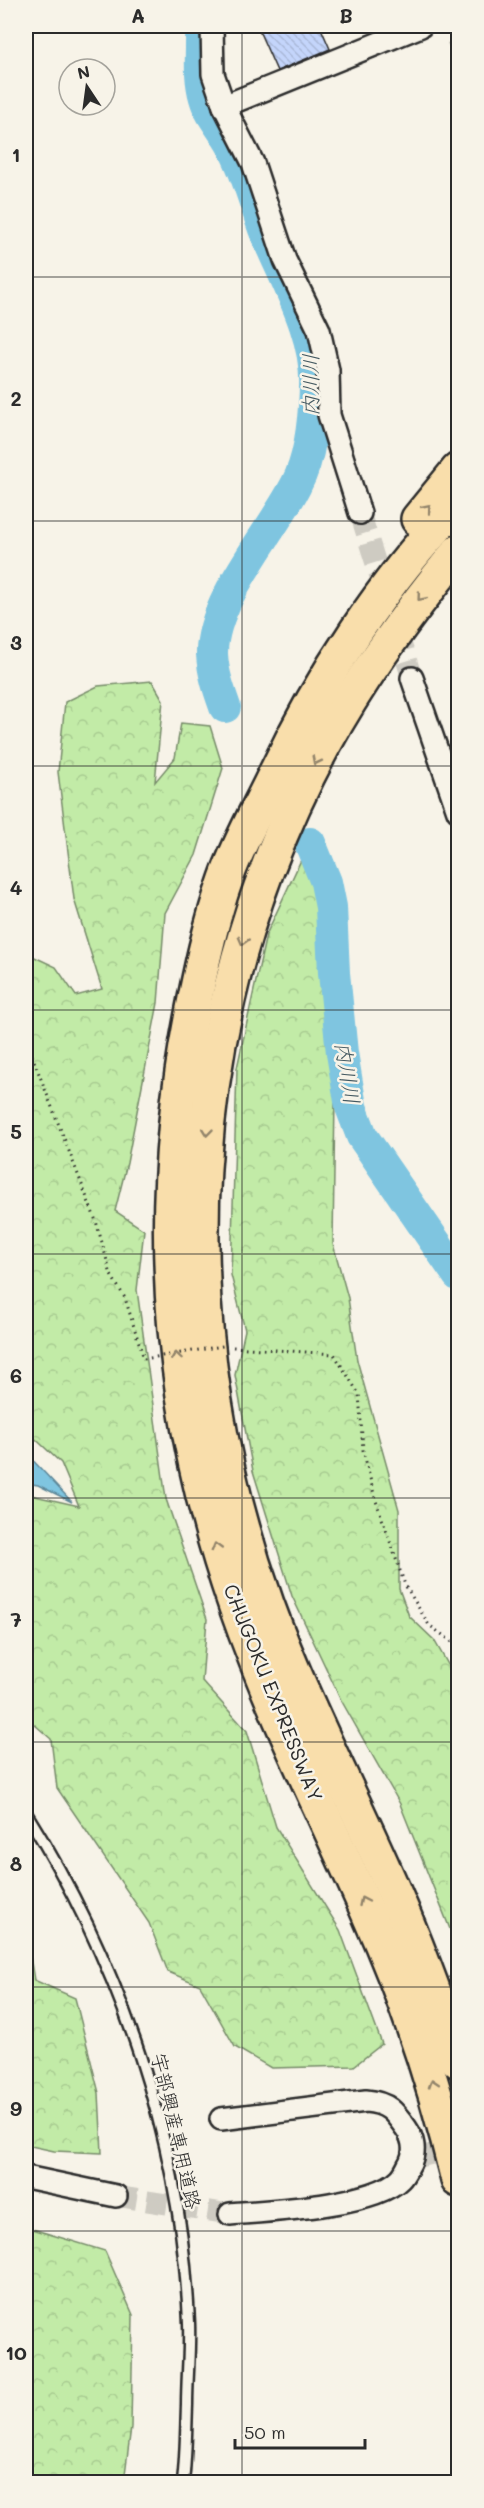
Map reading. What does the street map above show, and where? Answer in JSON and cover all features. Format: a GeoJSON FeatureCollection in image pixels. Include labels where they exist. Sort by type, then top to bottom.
{"type":"FeatureCollection","features":[{"type":"Feature","properties":{"kind":"highway"},"geometry":{"type":"LineString","coordinates":[[237,850],[295,701],[360,594],[459,470]]}},
{"type":"Feature","properties":{"kind":"highway","name":"CHUGOKU EXPRESSWAY"},"geometry":{"type":"LineString","coordinates":[[459,504],[403,569],[339,656],[301,718],[237,850],[209,933],[180,1074],[173,1136],[170,1198],[171,1295],[183,1402],[199,1486],[257,1665],[371,1918],[411,2020],[435,2090],[459,2180]]}},
{"type":"Feature","properties":{"kind":"highway","name":"CHUGOKU EXPRESSWAY"},"geometry":{"type":"LineString","coordinates":[[459,552],[410,610],[350,699],[299,793],[277,845],[243,937],[219,1038],[201,1191],[203,1300],[215,1402],[225,1453],[251,1555],[286,1652],[430,1977],[459,2061]]}},
{"type":"Feature","properties":{"kind":"street"},"geometry":{"type":"LineString","coordinates":[[212,26],[213,74],[224,106],[253,163],[285,260],[319,330],[327,370],[329,415],[360,513]]}},
{"type":"Feature","properties":{"kind":"street"},"geometry":{"type":"LineString","coordinates":[[224,106],[421,26]]}},
{"type":"Feature","properties":{"kind":"street"},"geometry":{"type":"LineString","coordinates":[[412,678],[459,811]]}},
{"type":"Feature","properties":{"kind":"street"},"geometry":{"type":"LineString","coordinates":[[221,2119],[366,2100],[381,2102],[395,2113],[411,2136],[416,2158],[399,2180],[379,2192],[356,2199],[230,2214]]}},
{"type":"Feature","properties":{"kind":"street"},"geometry":{"type":"LineString","coordinates":[[26,2177],[116,2196]]}},
{"type":"Feature","properties":{"kind":"lane","name":"宇部興産専用道路"},"geometry":{"type":"LineString","coordinates":[[26,1813],[76,1900],[111,1977],[136,2039],[158,2118],[172,2180],[189,2324],[183,2482]]}},
{"type":"Feature","properties":{"kind":"path"},"geometry":{"type":"LineString","coordinates":[[26,1020],[31,1053],[96,1221],[111,1275],[125,1298],[144,1359],[223,1346],[334,1354],[359,1394],[363,1450],[375,1498],[405,1585],[429,1625],[451,1641],[459,1653]]}},
{"type":"Feature","properties":{"kind":"green space"},"geometry":{"type":"Polygon","coordinates":[[[152,681],[163,700],[155,782],[175,758],[181,723],[210,726],[223,768],[196,855],[165,913],[158,1003],[127,1163],[115,1211],[144,1230],[137,1290],[166,1499],[207,1619],[202,1681],[247,1731],[276,1827],[340,1930],[382,2044],[354,2066],[271,2068],[235,2047],[200,1985],[168,1972],[149,1923],[57,1788],[51,1739],[26,1717],[26,1494],[79,1506],[61,1463],[26,1430],[26,953],[56,967],[76,996],[102,989],[74,899],[58,772],[65,702],[98,686],[152,681]]]}},
{"type":"Feature","properties":{"kind":"green space"},"geometry":{"type":"Polygon","coordinates":[[[301,860],[317,879],[323,933],[335,1095],[333,1244],[348,1298],[357,1360],[399,1510],[399,1589],[409,1616],[434,1640],[458,1682],[458,1932],[452,1934],[400,1804],[341,1700],[292,1596],[253,1471],[235,1375],[245,1330],[231,1275],[237,1068],[266,935],[301,860]]]}},
{"type":"Feature","properties":{"kind":"green space"},"geometry":{"type":"Polygon","coordinates":[[[26,1932],[34,1980],[75,1998],[99,2093],[102,2153],[54,2151],[26,2145],[26,1932]]]}},
{"type":"Feature","properties":{"kind":"green space"},"geometry":{"type":"Polygon","coordinates":[[[26,2227],[105,2251],[133,2315],[131,2427],[124,2482],[26,2482],[26,2227]]]}},
{"type":"Feature","properties":{"kind":"water"},"geometry":{"type":"Polygon","coordinates":[[[26,1453],[72,1502],[38,1485],[26,1483],[26,1453]]]}},
{"type":"Feature","properties":{"kind":"building"},"geometry":{"type":"Polygon","coordinates":[[[257,26],[320,26],[330,49],[277,71],[257,26]]]}},
{"type":"Feature","properties":{"kind":"waterway","name":"内川川"},"geometry":{"type":"LineString","coordinates":[[201,26],[201,71],[207,105],[233,146],[264,229],[298,307],[311,347],[315,388],[313,425],[301,474],[232,589],[214,633],[213,661],[225,707]]}},
{"type":"Feature","properties":{"kind":"waterway","name":"内川川"},"geometry":{"type":"LineString","coordinates":[[310,843],[326,882],[331,907],[334,973],[342,1053],[351,1107],[362,1136],[458,1275]]}},
{"type":"Feature","properties":{"kind":"tunnel"},"geometry":{"type":"LineString","coordinates":[[360,513],[412,678]]}},
{"type":"Feature","properties":{"kind":"tunnel"},"geometry":{"type":"LineString","coordinates":[[419,2157],[458,2148]]}},
{"type":"Feature","properties":{"kind":"tunnel"},"geometry":{"type":"LineString","coordinates":[[116,2196],[230,2214]]}}]}
